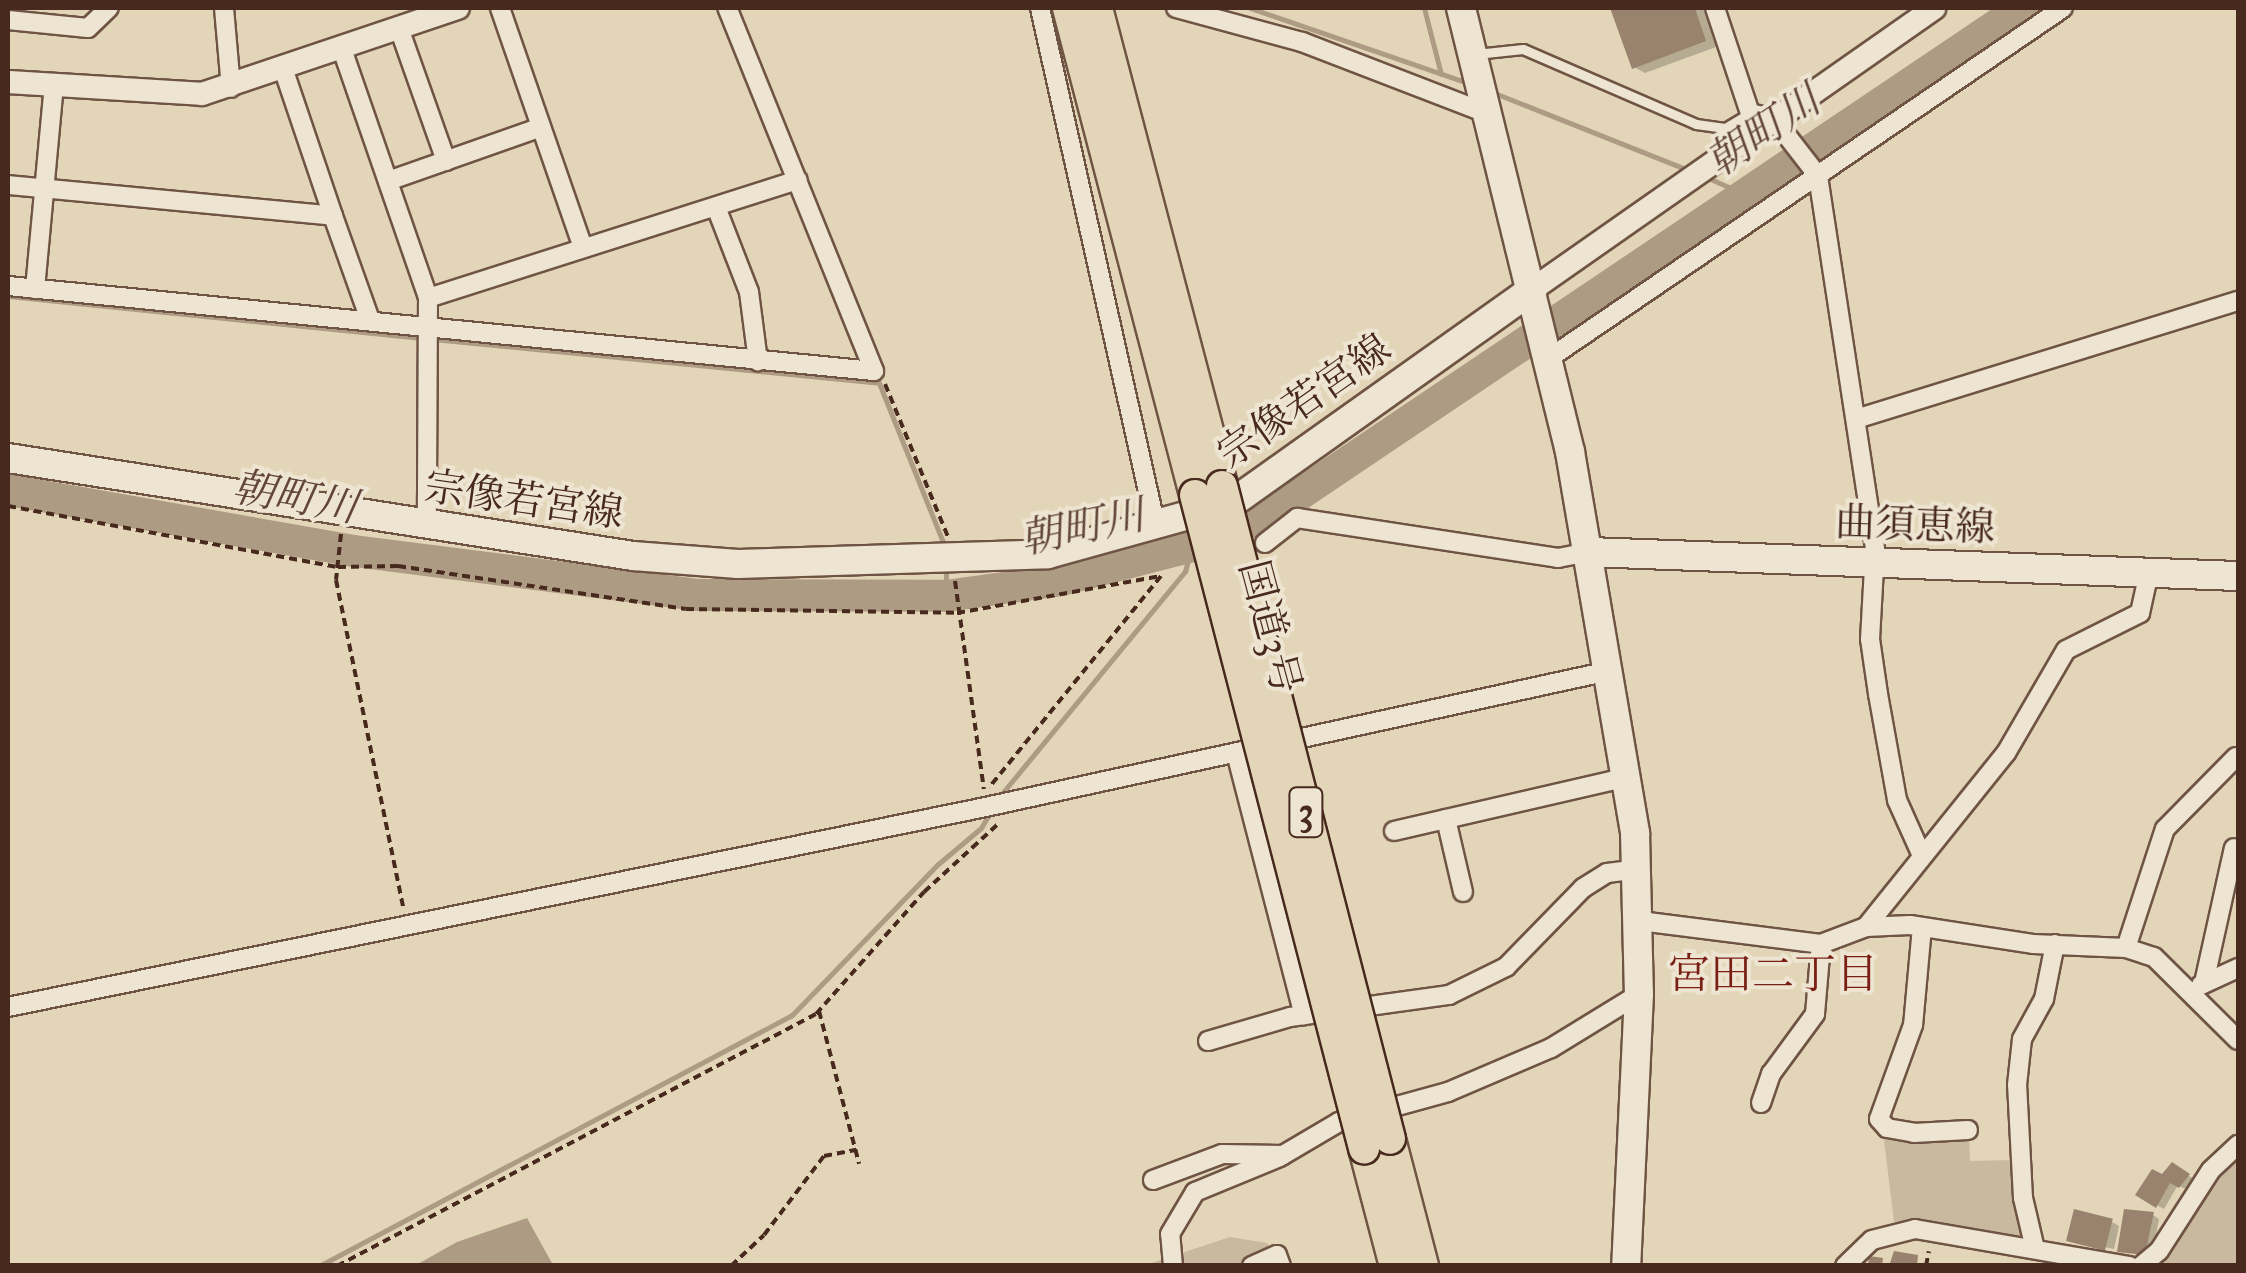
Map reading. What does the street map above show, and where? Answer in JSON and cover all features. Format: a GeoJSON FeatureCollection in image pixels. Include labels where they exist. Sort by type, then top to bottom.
{"type":"FeatureCollection","features":[{"type":"Feature","properties":{"kind":"highway","name":"国道3号"},"geometry":{"type":"LineString","coordinates":[[1068,8],[1208,490]]}},
{"type":"Feature","properties":{"kind":"highway","name":"国道3号"},"geometry":{"type":"LineString","coordinates":[[1097,8],[1208,490],[1377,1144],[1395,1266]]}},
{"type":"Feature","properties":{"kind":"highway","name":"国道3号"},"geometry":{"type":"LineString","coordinates":[[1377,1144],[1424,1266]]}},
{"type":"Feature","properties":{"kind":"main road"},"geometry":{"type":"LineString","coordinates":[[1461,8],[1548,359],[1589,552],[1627,777],[1640,921],[1626,1266]]}},
{"type":"Feature","properties":{"kind":"main road","name":"宗像若宮線"},"geometry":{"type":"LineString","coordinates":[[8,458],[344,514],[738,564],[1048,554],[1156,527],[1255,490],[1532,290]]}},
{"type":"Feature","properties":{"kind":"main road","name":"曲須恵線"},"geometry":{"type":"LineString","coordinates":[[1589,552],[2238,576]]}},
{"type":"Feature","properties":{"kind":"street"},"geometry":{"type":"LineString","coordinates":[[8,20],[88,28],[109,8]]}},
{"type":"Feature","properties":{"kind":"street"},"geometry":{"type":"LineString","coordinates":[[224,8],[232,88]]}},
{"type":"Feature","properties":{"kind":"street"},"geometry":{"type":"LineString","coordinates":[[8,82],[151,96],[232,88],[458,8]]}},
{"type":"Feature","properties":{"kind":"street"},"geometry":{"type":"LineString","coordinates":[[500,8],[583,248]]}},
{"type":"Feature","properties":{"kind":"street"},"geometry":{"type":"LineString","coordinates":[[8,286],[370,320],[428,332],[874,372],[727,8]]}},
{"type":"Feature","properties":{"kind":"street"},"geometry":{"type":"LineString","coordinates":[[1040,8],[1156,527]]}},
{"type":"Feature","properties":{"kind":"street"},"geometry":{"type":"LineString","coordinates":[[1176,8],[1302,42],[1486,113]]}},
{"type":"Feature","properties":{"kind":"street"},"geometry":{"type":"LineString","coordinates":[[1716,8],[1750,112],[1781,128],[1817,176],[1856,419],[1871,564],[1878,694],[1898,800],[1922,856]]}},
{"type":"Feature","properties":{"kind":"street"},"geometry":{"type":"LineString","coordinates":[[1532,290],[1781,128],[1935,8]]}},
{"type":"Feature","properties":{"kind":"street"},"geometry":{"type":"LineString","coordinates":[[1548,359],[2063,8]]}},
{"type":"Feature","properties":{"kind":"street"},"geometry":{"type":"LineString","coordinates":[[399,28],[446,161]]}},
{"type":"Feature","properties":{"kind":"street"},"geometry":{"type":"LineString","coordinates":[[342,50],[428,298],[427,526]]}},
{"type":"Feature","properties":{"kind":"street"},"geometry":{"type":"LineString","coordinates":[[284,71],[370,320]]}},
{"type":"Feature","properties":{"kind":"street"},"geometry":{"type":"LineString","coordinates":[[35,288],[54,86]]}},
{"type":"Feature","properties":{"kind":"street"},"geometry":{"type":"LineString","coordinates":[[388,182],[541,127]]}},
{"type":"Feature","properties":{"kind":"street"},"geometry":{"type":"LineString","coordinates":[[428,298],[798,180]]}},
{"type":"Feature","properties":{"kind":"street"},"geometry":{"type":"LineString","coordinates":[[8,185],[333,216]]}},
{"type":"Feature","properties":{"kind":"street"},"geometry":{"type":"LineString","coordinates":[[716,208],[749,292],[758,361]]}},
{"type":"Feature","properties":{"kind":"street"},"geometry":{"type":"LineString","coordinates":[[1856,419],[2238,302]]}},
{"type":"Feature","properties":{"kind":"street"},"geometry":{"type":"LineString","coordinates":[[1265,543],[1297,518],[1558,558],[1589,552]]}},
{"type":"Feature","properties":{"kind":"street"},"geometry":{"type":"LineString","coordinates":[[1866,926],[2006,753],[2066,650],[2140,613],[2149,572]]}},
{"type":"Feature","properties":{"kind":"street"},"geometry":{"type":"LineString","coordinates":[[8,1008],[1012,802],[1609,671]]}},
{"type":"Feature","properties":{"kind":"street"},"geometry":{"type":"LineString","coordinates":[[1236,753],[1304,1014]]}},
{"type":"Feature","properties":{"kind":"street"},"geometry":{"type":"LineString","coordinates":[[2126,948],[2165,829],[2236,757]]}},
{"type":"Feature","properties":{"kind":"street"},"geometry":{"type":"LineString","coordinates":[[1394,831],[1627,777]]}},
{"type":"Feature","properties":{"kind":"street"},"geometry":{"type":"LineString","coordinates":[[1446,819],[1462,892]]}},
{"type":"Feature","properties":{"kind":"street"},"geometry":{"type":"LineString","coordinates":[[2196,989],[2234,848]]}},
{"type":"Feature","properties":{"kind":"street"},"geometry":{"type":"LineString","coordinates":[[1208,1041],[1304,1014],[1449,995],[1480,982],[1540,938],[1583,888],[1607,873],[1638,869]]}},
{"type":"Feature","properties":{"kind":"street"},"geometry":{"type":"LineString","coordinates":[[1640,921],[1822,944],[1866,926],[1922,927],[2054,944],[2126,948],[2154,957],[2196,989],[2238,1040]]}},
{"type":"Feature","properties":{"kind":"street"},"geometry":{"type":"LineString","coordinates":[[1922,927],[1914,1025],[1879,1119],[1888,1128],[1914,1133],[1968,1130]]}},
{"type":"Feature","properties":{"kind":"street"},"geometry":{"type":"LineString","coordinates":[[1761,1103],[1771,1074],[1815,1014],[1822,944]]}},
{"type":"Feature","properties":{"kind":"street"},"geometry":{"type":"LineString","coordinates":[[2036,1250],[2023,1198],[2018,1086],[2022,1039],[2044,999],[2054,944]]}},
{"type":"Feature","properties":{"kind":"street"},"geometry":{"type":"LineString","coordinates":[[2196,989],[2238,968]]}},
{"type":"Feature","properties":{"kind":"street"},"geometry":{"type":"LineString","coordinates":[[1174,1266],[1170,1234],[1195,1192],[1283,1156],[1340,1122],[1448,1092],[1551,1048],[1639,994]]}},
{"type":"Feature","properties":{"kind":"street"},"geometry":{"type":"LineString","coordinates":[[2140,1266],[2159,1251],[2202,1182],[2238,1145]]}},
{"type":"Feature","properties":{"kind":"street"},"geometry":{"type":"LineString","coordinates":[[1153,1180],[1222,1154],[1283,1156]]}},
{"type":"Feature","properties":{"kind":"street"},"geometry":{"type":"LineString","coordinates":[[1845,1266],[1872,1240],[1915,1229],[2130,1266]]}},
{"type":"Feature","properties":{"kind":"street"},"geometry":{"type":"LineString","coordinates":[[1252,1266],[1276,1255],[1281,1266]]}},
{"type":"Feature","properties":{"kind":"lane"},"geometry":{"type":"LineString","coordinates":[[1474,55],[1523,49],[1696,124],[1725,128],[1750,112]]}},
{"type":"Feature","properties":{"kind":"path"},"geometry":{"type":"LineString","coordinates":[[8,506],[338,567],[398,566],[686,609],[957,613],[1160,576],[985,794],[957,613],[953,559],[892,398],[874,372]]}},
{"type":"Feature","properties":{"kind":"path"},"geometry":{"type":"LineString","coordinates":[[344,514],[338,567],[407,926]]}},
{"type":"Feature","properties":{"kind":"path"},"geometry":{"type":"LineString","coordinates":[[337,1266],[819,1011],[924,892],[983,844],[1012,802]]}},
{"type":"Feature","properties":{"kind":"path"},"geometry":{"type":"LineString","coordinates":[[819,1011],[859,1164]]}},
{"type":"Feature","properties":{"kind":"path"},"geometry":{"type":"LineString","coordinates":[[731,1266],[824,1156],[856,1150]]}},
{"type":"Feature","properties":{"kind":"shaded area"},"geometry":{"type":"Polygon","coordinates":[[[1883,1132],[1969,1135],[1970,1161],[2013,1160],[2030,1245],[1928,1220],[1894,1222],[1883,1132]]]}},
{"type":"Feature","properties":{"kind":"shaded area"},"geometry":{"type":"Polygon","coordinates":[[[2238,1152],[2238,1265],[2141,1266],[2172,1226],[2238,1152]]]}},
{"type":"Feature","properties":{"kind":"shaded area"},"geometry":{"type":"Polygon","coordinates":[[[527,1218],[553,1265],[416,1265],[457,1242],[527,1218]]]}},
{"type":"Feature","properties":{"kind":"shaded area"},"geometry":{"type":"Polygon","coordinates":[[[1230,1237],[1267,1243],[1287,1266],[1142,1266],[1230,1237]]]}},
{"type":"Feature","properties":{"kind":"building"},"geometry":{"type":"Polygon","coordinates":[[[1610,8],[1695,8],[1706,41],[1632,69],[1610,8]]]}},
{"type":"Feature","properties":{"kind":"building"},"geometry":{"type":"Polygon","coordinates":[[[2172,1162],[2190,1174],[2179,1188],[2170,1183],[2156,1208],[2135,1195],[2152,1169],[2162,1174],[2172,1162]]]}},
{"type":"Feature","properties":{"kind":"building"},"geometry":{"type":"Polygon","coordinates":[[[2074,1209],[2113,1219],[2105,1251],[2066,1241],[2074,1209]]]}},
{"type":"Feature","properties":{"kind":"building"},"geometry":{"type":"Polygon","coordinates":[[[2124,1209],[2154,1212],[2145,1255],[2117,1252],[2124,1209]]]}},
{"type":"Feature","properties":{"kind":"building"},"geometry":{"type":"Polygon","coordinates":[[[1894,1251],[1918,1255],[1917,1266],[1889,1266],[1894,1251]]]}},
{"type":"Feature","properties":{"kind":"building"},"geometry":{"type":"Polygon","coordinates":[[[1869,1256],[1883,1258],[1882,1266],[1868,1266],[1869,1256]]]}},
{"type":"Feature","properties":{"kind":"waterway"},"geometry":{"type":"LineString","coordinates":[[1250,8],[1468,83]]}},
{"type":"Feature","properties":{"kind":"waterway"},"geometry":{"type":"LineString","coordinates":[[1424,8],[1441,74]]}},
{"type":"Feature","properties":{"kind":"waterway","name":"朝町川"},"geometry":{"type":"LineString","coordinates":[[8,490],[354,551],[699,595],[946,596],[1061,580],[1192,546],[1272,513],[2022,8]]}},
{"type":"Feature","properties":{"kind":"waterway"},"geometry":{"type":"LineString","coordinates":[[1492,92],[1691,171]]}},
{"type":"Feature","properties":{"kind":"waterway"},"geometry":{"type":"LineString","coordinates":[[1706,177],[1740,192]]}},
{"type":"Feature","properties":{"kind":"waterway"},"geometry":{"type":"LineString","coordinates":[[8,296],[422,338]]}},
{"type":"Feature","properties":{"kind":"waterway"},"geometry":{"type":"LineString","coordinates":[[433,339],[879,383],[945,547]]}},
{"type":"Feature","properties":{"kind":"waterway"},"geometry":{"type":"LineString","coordinates":[[999,797],[1185,571],[1192,546]]}},
{"type":"Feature","properties":{"kind":"waterway"},"geometry":{"type":"LineString","coordinates":[[946,567],[946,596]]}},
{"type":"Feature","properties":{"kind":"waterway"},"geometry":{"type":"LineString","coordinates":[[319,1266],[792,1015],[937,865],[981,828],[991,811]]}},
{"type":"Feature","properties":{"kind":"district","name":"宮田二丁目"},"geometry":{"type":"Point","coordinates":[1773,974]}}]}
